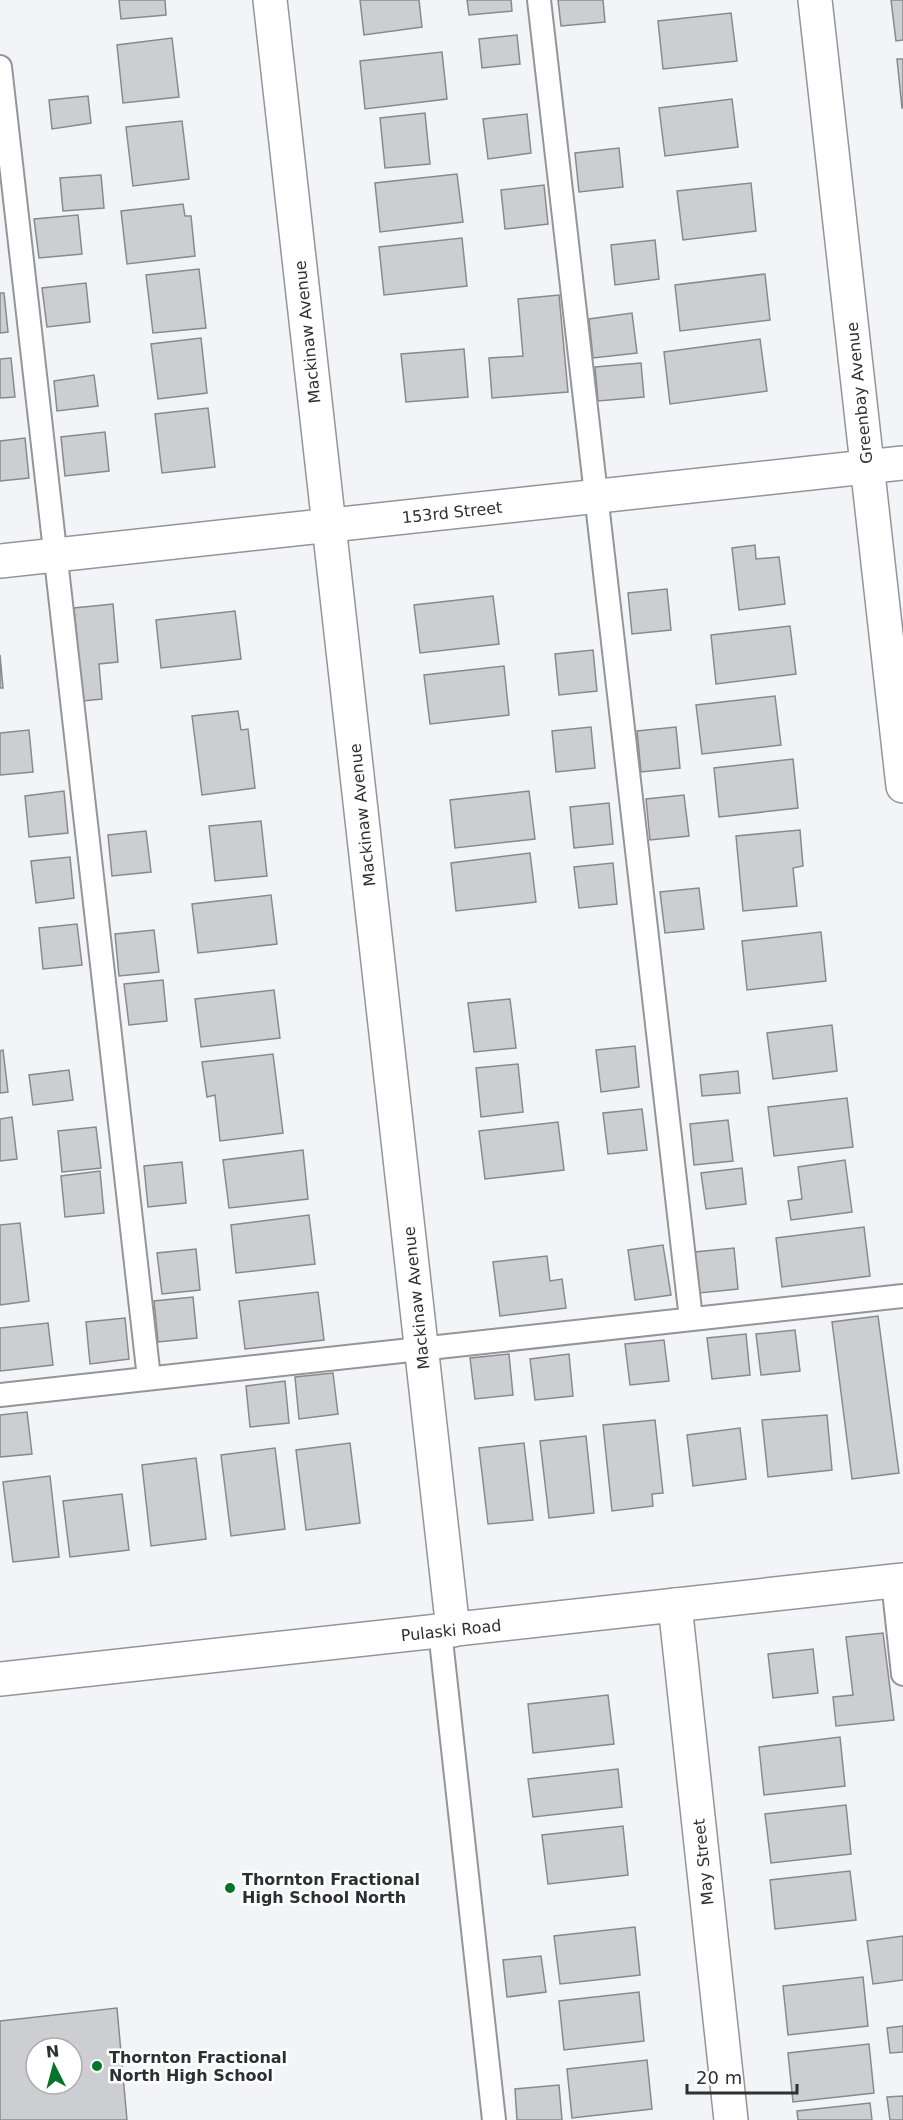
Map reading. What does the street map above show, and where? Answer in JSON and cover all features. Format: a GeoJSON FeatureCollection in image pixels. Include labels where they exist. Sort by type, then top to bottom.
{"type":"FeatureCollection","features":[{"type":"Feature","properties":{"kind":"street","name":"Mackinaw Avenue"},"geometry":{"type":"LineString","coordinates":[[270,0],[422,1348],[447,1630]]}},
{"type":"Feature","properties":{"kind":"street","name":"Greenbay Avenue"},"geometry":{"type":"LineString","coordinates":[[816,0],[903,786]]}},
{"type":"Feature","properties":{"kind":"street","name":"153rd Street"},"geometry":{"type":"LineString","coordinates":[[0,561],[903,463]]}},
{"type":"Feature","properties":{"kind":"street","name":"Pulaski Road"},"geometry":{"type":"LineString","coordinates":[[0,1679],[898,1581]]}},
{"type":"Feature","properties":{"kind":"street","name":"May Street"},"geometry":{"type":"LineString","coordinates":[[675,1605],[730,2120]]}},
{"type":"Feature","properties":{"kind":"lane"},"geometry":{"type":"LineString","coordinates":[[539,0],[691,1319]]}},
{"type":"Feature","properties":{"kind":"lane"},"geometry":{"type":"LineString","coordinates":[[0,67],[149,1378]]}},
{"type":"Feature","properties":{"kind":"lane"},"geometry":{"type":"LineString","coordinates":[[0,1395],[903,1296]]}},
{"type":"Feature","properties":{"kind":"lane"},"geometry":{"type":"LineString","coordinates":[[898,1581],[903,1674]]}},
{"type":"Feature","properties":{"kind":"lane"},"geometry":{"type":"LineString","coordinates":[[447,1630],[494,2120]]}},
{"type":"Feature","properties":{"kind":"building"},"geometry":{"type":"Polygon","coordinates":[[[119,0],[165,0],[166,15],[121,19],[119,0]]]}},
{"type":"Feature","properties":{"kind":"building"},"geometry":{"type":"Polygon","coordinates":[[[360,0],[419,0],[422,27],[364,35],[360,0]]]}},
{"type":"Feature","properties":{"kind":"building"},"geometry":{"type":"Polygon","coordinates":[[[467,0],[511,0],[512,11],[469,15],[467,0]]]}},
{"type":"Feature","properties":{"kind":"building"},"geometry":{"type":"Polygon","coordinates":[[[558,0],[603,0],[605,22],[561,26],[558,0]]]}},
{"type":"Feature","properties":{"kind":"building"},"geometry":{"type":"Polygon","coordinates":[[[891,0],[903,0],[903,40],[896,41],[891,0]]]}},
{"type":"Feature","properties":{"kind":"building"},"geometry":{"type":"Polygon","coordinates":[[[731,13],[737,61],[663,69],[658,21],[731,13]]]}},
{"type":"Feature","properties":{"kind":"building"},"geometry":{"type":"Polygon","coordinates":[[[517,35],[520,64],[482,68],[479,39],[517,35]]]}},
{"type":"Feature","properties":{"kind":"building"},"geometry":{"type":"Polygon","coordinates":[[[172,38],[179,97],[123,103],[117,45],[172,38]]]}},
{"type":"Feature","properties":{"kind":"building"},"geometry":{"type":"Polygon","coordinates":[[[442,52],[447,99],[365,109],[360,61],[442,52]]]}},
{"type":"Feature","properties":{"kind":"building"},"geometry":{"type":"Polygon","coordinates":[[[897,59],[903,59],[903,108],[902,108],[897,59]]]}},
{"type":"Feature","properties":{"kind":"building"},"geometry":{"type":"Polygon","coordinates":[[[88,96],[91,123],[52,129],[49,100],[88,96]]]}},
{"type":"Feature","properties":{"kind":"building"},"geometry":{"type":"Polygon","coordinates":[[[732,99],[738,147],[665,156],[659,108],[732,99]]]}},
{"type":"Feature","properties":{"kind":"building"},"geometry":{"type":"Polygon","coordinates":[[[425,113],[430,164],[385,168],[380,118],[425,113]]]}},
{"type":"Feature","properties":{"kind":"building"},"geometry":{"type":"Polygon","coordinates":[[[527,114],[531,153],[488,159],[483,119],[527,114]]]}},
{"type":"Feature","properties":{"kind":"building"},"geometry":{"type":"Polygon","coordinates":[[[182,121],[189,179],[133,186],[126,127],[182,121]]]}},
{"type":"Feature","properties":{"kind":"building"},"geometry":{"type":"Polygon","coordinates":[[[619,148],[623,187],[579,192],[575,153],[619,148]]]}},
{"type":"Feature","properties":{"kind":"building"},"geometry":{"type":"Polygon","coordinates":[[[457,174],[463,222],[380,232],[375,183],[457,174]]]}},
{"type":"Feature","properties":{"kind":"building"},"geometry":{"type":"Polygon","coordinates":[[[101,175],[104,208],[63,211],[60,178],[101,175]]]}},
{"type":"Feature","properties":{"kind":"building"},"geometry":{"type":"Polygon","coordinates":[[[751,183],[756,231],[683,240],[677,191],[751,183]]]}},
{"type":"Feature","properties":{"kind":"building"},"geometry":{"type":"Polygon","coordinates":[[[544,185],[548,224],[505,229],[501,190],[544,185]]]}},
{"type":"Feature","properties":{"kind":"building"},"geometry":{"type":"Polygon","coordinates":[[[183,204],[185,216],[191,216],[195,256],[127,264],[121,211],[183,204]]]}},
{"type":"Feature","properties":{"kind":"building"},"geometry":{"type":"Polygon","coordinates":[[[78,215],[82,254],[39,258],[34,219],[78,215]]]}},
{"type":"Feature","properties":{"kind":"building"},"geometry":{"type":"Polygon","coordinates":[[[462,238],[467,286],[384,295],[379,247],[462,238]]]}},
{"type":"Feature","properties":{"kind":"building"},"geometry":{"type":"Polygon","coordinates":[[[655,240],[659,279],[615,285],[611,245],[655,240]]]}},
{"type":"Feature","properties":{"kind":"building"},"geometry":{"type":"Polygon","coordinates":[[[199,269],[206,328],[153,333],[146,275],[199,269]]]}},
{"type":"Feature","properties":{"kind":"building"},"geometry":{"type":"Polygon","coordinates":[[[765,274],[770,320],[680,331],[675,285],[765,274]]]}},
{"type":"Feature","properties":{"kind":"building"},"geometry":{"type":"Polygon","coordinates":[[[86,283],[90,322],[47,327],[42,288],[86,283]]]}},
{"type":"Feature","properties":{"kind":"building"},"geometry":{"type":"Polygon","coordinates":[[[0,293],[4,293],[8,332],[0,333],[0,293]]]}},
{"type":"Feature","properties":{"kind":"building"},"geometry":{"type":"Polygon","coordinates":[[[559,295],[568,392],[492,398],[489,358],[523,356],[518,299],[559,295]]]}},
{"type":"Feature","properties":{"kind":"building"},"geometry":{"type":"Polygon","coordinates":[[[632,313],[637,353],[593,358],[589,319],[632,313]]]}},
{"type":"Feature","properties":{"kind":"building"},"geometry":{"type":"Polygon","coordinates":[[[201,338],[207,393],[158,399],[151,344],[201,338]]]}},
{"type":"Feature","properties":{"kind":"building"},"geometry":{"type":"Polygon","coordinates":[[[760,339],[767,391],[670,404],[664,352],[760,339]]]}},
{"type":"Feature","properties":{"kind":"building"},"geometry":{"type":"Polygon","coordinates":[[[464,349],[468,397],[406,402],[401,354],[464,349]]]}},
{"type":"Feature","properties":{"kind":"building"},"geometry":{"type":"Polygon","coordinates":[[[11,358],[15,397],[0,398],[0,359],[11,358]]]}},
{"type":"Feature","properties":{"kind":"building"},"geometry":{"type":"Polygon","coordinates":[[[641,363],[644,397],[598,401],[595,367],[641,363]]]}},
{"type":"Feature","properties":{"kind":"building"},"geometry":{"type":"Polygon","coordinates":[[[94,375],[98,406],[57,411],[54,381],[94,375]]]}},
{"type":"Feature","properties":{"kind":"building"},"geometry":{"type":"Polygon","coordinates":[[[208,408],[215,467],[162,473],[155,414],[208,408]]]}},
{"type":"Feature","properties":{"kind":"building"},"geometry":{"type":"Polygon","coordinates":[[[105,432],[109,471],[65,476],[61,437],[105,432]]]}},
{"type":"Feature","properties":{"kind":"building"},"geometry":{"type":"Polygon","coordinates":[[[25,438],[29,478],[0,481],[0,441],[25,438]]]}},
{"type":"Feature","properties":{"kind":"building"},"geometry":{"type":"Polygon","coordinates":[[[755,545],[756,559],[779,557],[785,604],[739,610],[732,548],[755,545]]]}},
{"type":"Feature","properties":{"kind":"building"},"geometry":{"type":"Polygon","coordinates":[[[667,589],[671,630],[632,634],[628,593],[667,589]]]}},
{"type":"Feature","properties":{"kind":"building"},"geometry":{"type":"Polygon","coordinates":[[[493,596],[499,644],[420,653],[414,605],[493,596]]]}},
{"type":"Feature","properties":{"kind":"building"},"geometry":{"type":"Polygon","coordinates":[[[113,604],[118,662],[99,664],[102,699],[83,701],[74,608],[113,604]]]}},
{"type":"Feature","properties":{"kind":"building"},"geometry":{"type":"Polygon","coordinates":[[[235,611],[241,659],[161,668],[156,620],[235,611]]]}},
{"type":"Feature","properties":{"kind":"building"},"geometry":{"type":"Polygon","coordinates":[[[790,626],[796,674],[716,684],[711,635],[790,626]]]}},
{"type":"Feature","properties":{"kind":"building"},"geometry":{"type":"Polygon","coordinates":[[[593,650],[597,691],[559,695],[555,654],[593,650]]]}},
{"type":"Feature","properties":{"kind":"building"},"geometry":{"type":"Polygon","coordinates":[[[0,655],[3,688],[0,688],[0,655]]]}},
{"type":"Feature","properties":{"kind":"building"},"geometry":{"type":"Polygon","coordinates":[[[504,666],[509,715],[430,724],[424,675],[504,666]]]}},
{"type":"Feature","properties":{"kind":"building"},"geometry":{"type":"Polygon","coordinates":[[[775,696],[781,745],[702,754],[696,705],[775,696]]]}},
{"type":"Feature","properties":{"kind":"building"},"geometry":{"type":"Polygon","coordinates":[[[238,711],[241,730],[248,729],[255,788],[202,795],[192,716],[238,711]]]}},
{"type":"Feature","properties":{"kind":"building"},"geometry":{"type":"Polygon","coordinates":[[[591,727],[595,768],[556,772],[552,731],[591,727]]]}},
{"type":"Feature","properties":{"kind":"building"},"geometry":{"type":"Polygon","coordinates":[[[676,727],[680,768],[641,772],[637,731],[676,727]]]}},
{"type":"Feature","properties":{"kind":"building"},"geometry":{"type":"Polygon","coordinates":[[[29,730],[33,772],[0,775],[0,733],[29,730]]]}},
{"type":"Feature","properties":{"kind":"building"},"geometry":{"type":"Polygon","coordinates":[[[793,759],[798,808],[719,817],[714,768],[793,759]]]}},
{"type":"Feature","properties":{"kind":"building"},"geometry":{"type":"Polygon","coordinates":[[[64,791],[68,833],[29,837],[25,796],[64,791]]]}},
{"type":"Feature","properties":{"kind":"building"},"geometry":{"type":"Polygon","coordinates":[[[529,791],[535,839],[455,848],[450,800],[529,791]]]}},
{"type":"Feature","properties":{"kind":"building"},"geometry":{"type":"Polygon","coordinates":[[[684,795],[689,836],[650,840],[646,799],[684,795]]]}},
{"type":"Feature","properties":{"kind":"building"},"geometry":{"type":"Polygon","coordinates":[[[609,803],[613,844],[574,848],[570,807],[609,803]]]}},
{"type":"Feature","properties":{"kind":"building"},"geometry":{"type":"Polygon","coordinates":[[[261,821],[267,876],[215,881],[209,826],[261,821]]]}},
{"type":"Feature","properties":{"kind":"building"},"geometry":{"type":"Polygon","coordinates":[[[800,830],[803,866],[793,868],[797,906],[743,911],[736,836],[800,830]]]}},
{"type":"Feature","properties":{"kind":"building"},"geometry":{"type":"Polygon","coordinates":[[[146,831],[151,872],[112,876],[108,835],[146,831]]]}},
{"type":"Feature","properties":{"kind":"building"},"geometry":{"type":"Polygon","coordinates":[[[530,853],[536,902],[456,911],[451,863],[530,853]]]}},
{"type":"Feature","properties":{"kind":"building"},"geometry":{"type":"Polygon","coordinates":[[[70,857],[74,898],[36,903],[31,861],[70,857]]]}},
{"type":"Feature","properties":{"kind":"building"},"geometry":{"type":"Polygon","coordinates":[[[613,863],[617,904],[579,908],[574,867],[613,863]]]}},
{"type":"Feature","properties":{"kind":"building"},"geometry":{"type":"Polygon","coordinates":[[[699,888],[704,929],[665,933],[660,892],[699,888]]]}},
{"type":"Feature","properties":{"kind":"building"},"geometry":{"type":"Polygon","coordinates":[[[271,895],[277,944],[198,953],[192,904],[271,895]]]}},
{"type":"Feature","properties":{"kind":"building"},"geometry":{"type":"Polygon","coordinates":[[[77,924],[82,965],[43,969],[39,928],[77,924]]]}},
{"type":"Feature","properties":{"kind":"building"},"geometry":{"type":"Polygon","coordinates":[[[154,930],[159,972],[119,976],[115,934],[154,930]]]}},
{"type":"Feature","properties":{"kind":"building"},"geometry":{"type":"Polygon","coordinates":[[[821,932],[826,981],[747,990],[742,941],[821,932]]]}},
{"type":"Feature","properties":{"kind":"building"},"geometry":{"type":"Polygon","coordinates":[[[163,980],[167,1021],[129,1025],[124,984],[163,980]]]}},
{"type":"Feature","properties":{"kind":"building"},"geometry":{"type":"Polygon","coordinates":[[[274,990],[280,1038],[201,1047],[195,999],[274,990]]]}},
{"type":"Feature","properties":{"kind":"building"},"geometry":{"type":"Polygon","coordinates":[[[510,999],[516,1048],[474,1052],[468,1003],[510,999]]]}},
{"type":"Feature","properties":{"kind":"building"},"geometry":{"type":"Polygon","coordinates":[[[832,1025],[837,1071],[773,1079],[767,1033],[832,1025]]]}},
{"type":"Feature","properties":{"kind":"building"},"geometry":{"type":"Polygon","coordinates":[[[635,1046],[639,1087],[601,1092],[596,1050],[635,1046]]]}},
{"type":"Feature","properties":{"kind":"building"},"geometry":{"type":"Polygon","coordinates":[[[3,1050],[8,1092],[0,1093],[0,1051],[3,1050]]]}},
{"type":"Feature","properties":{"kind":"building"},"geometry":{"type":"Polygon","coordinates":[[[273,1054],[283,1133],[220,1141],[215,1095],[207,1097],[202,1062],[273,1054]]]}},
{"type":"Feature","properties":{"kind":"building"},"geometry":{"type":"Polygon","coordinates":[[[518,1064],[523,1112],[481,1117],[476,1068],[518,1064]]]}},
{"type":"Feature","properties":{"kind":"building"},"geometry":{"type":"Polygon","coordinates":[[[69,1070],[73,1100],[33,1105],[29,1075],[69,1070]]]}},
{"type":"Feature","properties":{"kind":"building"},"geometry":{"type":"Polygon","coordinates":[[[738,1071],[740,1093],[702,1096],[700,1075],[738,1071]]]}},
{"type":"Feature","properties":{"kind":"building"},"geometry":{"type":"Polygon","coordinates":[[[847,1098],[853,1147],[774,1156],[768,1107],[847,1098]]]}},
{"type":"Feature","properties":{"kind":"building"},"geometry":{"type":"Polygon","coordinates":[[[642,1109],[647,1150],[608,1154],[603,1113],[642,1109]]]}},
{"type":"Feature","properties":{"kind":"building"},"geometry":{"type":"Polygon","coordinates":[[[12,1117],[17,1159],[0,1161],[0,1119],[12,1117]]]}},
{"type":"Feature","properties":{"kind":"building"},"geometry":{"type":"Polygon","coordinates":[[[728,1120],[733,1161],[694,1165],[690,1124],[728,1120]]]}},
{"type":"Feature","properties":{"kind":"building"},"geometry":{"type":"Polygon","coordinates":[[[558,1122],[564,1170],[485,1179],[479,1131],[558,1122]]]}},
{"type":"Feature","properties":{"kind":"building"},"geometry":{"type":"Polygon","coordinates":[[[96,1127],[101,1168],[62,1172],[58,1131],[96,1127]]]}},
{"type":"Feature","properties":{"kind":"building"},"geometry":{"type":"Polygon","coordinates":[[[303,1150],[308,1199],[229,1208],[223,1160],[303,1150]]]}},
{"type":"Feature","properties":{"kind":"building"},"geometry":{"type":"Polygon","coordinates":[[[845,1160],[852,1212],[791,1220],[788,1201],[802,1199],[798,1167],[845,1160]]]}},
{"type":"Feature","properties":{"kind":"building"},"geometry":{"type":"Polygon","coordinates":[[[182,1162],[186,1203],[148,1207],[144,1166],[182,1162]]]}},
{"type":"Feature","properties":{"kind":"building"},"geometry":{"type":"Polygon","coordinates":[[[742,1168],[746,1204],[706,1209],[701,1173],[742,1168]]]}},
{"type":"Feature","properties":{"kind":"building"},"geometry":{"type":"Polygon","coordinates":[[[100,1171],[104,1213],[65,1217],[61,1176],[100,1171]]]}},
{"type":"Feature","properties":{"kind":"building"},"geometry":{"type":"Polygon","coordinates":[[[309,1215],[315,1264],[236,1273],[231,1225],[309,1215]]]}},
{"type":"Feature","properties":{"kind":"building"},"geometry":{"type":"Polygon","coordinates":[[[20,1223],[29,1301],[0,1305],[0,1225],[20,1223]]]}},
{"type":"Feature","properties":{"kind":"building"},"geometry":{"type":"Polygon","coordinates":[[[864,1227],[870,1276],[782,1287],[776,1238],[864,1227]]]}},
{"type":"Feature","properties":{"kind":"building"},"geometry":{"type":"Polygon","coordinates":[[[663,1245],[671,1295],[635,1300],[628,1250],[663,1245]]]}},
{"type":"Feature","properties":{"kind":"building"},"geometry":{"type":"Polygon","coordinates":[[[734,1248],[738,1289],[699,1293],[695,1252],[734,1248]]]}},
{"type":"Feature","properties":{"kind":"building"},"geometry":{"type":"Polygon","coordinates":[[[196,1249],[200,1290],[162,1294],[157,1253],[196,1249]]]}},
{"type":"Feature","properties":{"kind":"building"},"geometry":{"type":"Polygon","coordinates":[[[547,1256],[550,1281],[562,1279],[566,1308],[500,1316],[493,1262],[547,1256]]]}},
{"type":"Feature","properties":{"kind":"building"},"geometry":{"type":"Polygon","coordinates":[[[318,1292],[324,1340],[245,1349],[239,1301],[318,1292]]]}},
{"type":"Feature","properties":{"kind":"building"},"geometry":{"type":"Polygon","coordinates":[[[193,1297],[197,1338],[158,1342],[154,1301],[193,1297]]]}},
{"type":"Feature","properties":{"kind":"building"},"geometry":{"type":"Polygon","coordinates":[[[878,1316],[899,1473],[852,1479],[832,1322],[878,1316]]]}},
{"type":"Feature","properties":{"kind":"building"},"geometry":{"type":"Polygon","coordinates":[[[125,1318],[129,1359],[90,1364],[86,1322],[125,1318]]]}},
{"type":"Feature","properties":{"kind":"building"},"geometry":{"type":"Polygon","coordinates":[[[48,1323],[53,1365],[0,1371],[0,1328],[48,1323]]]}},
{"type":"Feature","properties":{"kind":"building"},"geometry":{"type":"Polygon","coordinates":[[[795,1330],[800,1371],[761,1375],[756,1334],[795,1330]]]}},
{"type":"Feature","properties":{"kind":"building"},"geometry":{"type":"Polygon","coordinates":[[[746,1334],[750,1375],[712,1379],[707,1338],[746,1334]]]}},
{"type":"Feature","properties":{"kind":"building"},"geometry":{"type":"Polygon","coordinates":[[[664,1340],[669,1381],[630,1385],[625,1344],[664,1340]]]}},
{"type":"Feature","properties":{"kind":"building"},"geometry":{"type":"Polygon","coordinates":[[[509,1354],[513,1395],[475,1399],[470,1358],[509,1354]]]}},
{"type":"Feature","properties":{"kind":"building"},"geometry":{"type":"Polygon","coordinates":[[[569,1354],[573,1396],[535,1400],[530,1359],[569,1354]]]}},
{"type":"Feature","properties":{"kind":"building"},"geometry":{"type":"Polygon","coordinates":[[[333,1373],[338,1414],[299,1419],[295,1377],[333,1373]]]}},
{"type":"Feature","properties":{"kind":"building"},"geometry":{"type":"Polygon","coordinates":[[[285,1381],[289,1423],[250,1427],[246,1386],[285,1381]]]}},
{"type":"Feature","properties":{"kind":"building"},"geometry":{"type":"Polygon","coordinates":[[[27,1412],[32,1454],[0,1457],[0,1415],[27,1412]]]}},
{"type":"Feature","properties":{"kind":"building"},"geometry":{"type":"Polygon","coordinates":[[[827,1415],[832,1470],[768,1477],[762,1420],[827,1415]]]}},
{"type":"Feature","properties":{"kind":"building"},"geometry":{"type":"Polygon","coordinates":[[[655,1420],[663,1493],[652,1494],[653,1506],[612,1511],[603,1425],[655,1420]]]}},
{"type":"Feature","properties":{"kind":"building"},"geometry":{"type":"Polygon","coordinates":[[[740,1428],[746,1479],[693,1486],[687,1435],[740,1428]]]}},
{"type":"Feature","properties":{"kind":"building"},"geometry":{"type":"Polygon","coordinates":[[[586,1436],[594,1513],[549,1518],[540,1441],[586,1436]]]}},
{"type":"Feature","properties":{"kind":"building"},"geometry":{"type":"Polygon","coordinates":[[[350,1443],[360,1523],[306,1530],[296,1450],[350,1443]]]}},
{"type":"Feature","properties":{"kind":"building"},"geometry":{"type":"Polygon","coordinates":[[[524,1443],[533,1520],[488,1524],[479,1448],[524,1443]]]}},
{"type":"Feature","properties":{"kind":"building"},"geometry":{"type":"Polygon","coordinates":[[[275,1448],[285,1529],[231,1536],[221,1455],[275,1448]]]}},
{"type":"Feature","properties":{"kind":"building"},"geometry":{"type":"Polygon","coordinates":[[[196,1458],[206,1539],[151,1546],[142,1465],[196,1458]]]}},
{"type":"Feature","properties":{"kind":"building"},"geometry":{"type":"Polygon","coordinates":[[[50,1476],[59,1557],[13,1562],[3,1482],[50,1476]]]}},
{"type":"Feature","properties":{"kind":"building"},"geometry":{"type":"Polygon","coordinates":[[[122,1494],[129,1550],[70,1557],[63,1501],[122,1494]]]}},
{"type":"Feature","properties":{"kind":"building"},"geometry":{"type":"Polygon","coordinates":[[[883,1633],[894,1720],[836,1726],[833,1697],[853,1695],[846,1637],[883,1633]]]}},
{"type":"Feature","properties":{"kind":"building"},"geometry":{"type":"Polygon","coordinates":[[[813,1649],[818,1693],[773,1698],[768,1654],[813,1649]]]}},
{"type":"Feature","properties":{"kind":"building"},"geometry":{"type":"Polygon","coordinates":[[[608,1695],[614,1744],[533,1753],[528,1704],[608,1695]]]}},
{"type":"Feature","properties":{"kind":"building"},"geometry":{"type":"Polygon","coordinates":[[[840,1737],[845,1786],[764,1795],[759,1747],[840,1737]]]}},
{"type":"Feature","properties":{"kind":"building"},"geometry":{"type":"Polygon","coordinates":[[[618,1769],[622,1807],[533,1817],[528,1779],[618,1769]]]}},
{"type":"Feature","properties":{"kind":"building"},"geometry":{"type":"Polygon","coordinates":[[[846,1805],[851,1854],[771,1863],[765,1814],[846,1805]]]}},
{"type":"Feature","properties":{"kind":"building"},"geometry":{"type":"Polygon","coordinates":[[[623,1826],[628,1875],[548,1884],[542,1835],[623,1826]]]}},
{"type":"Feature","properties":{"kind":"building"},"geometry":{"type":"Polygon","coordinates":[[[850,1871],[856,1920],[775,1929],[770,1880],[850,1871]]]}},
{"type":"Feature","properties":{"kind":"building"},"geometry":{"type":"Polygon","coordinates":[[[635,1927],[640,1975],[560,1984],[554,1936],[635,1927]]]}},
{"type":"Feature","properties":{"kind":"building"},"geometry":{"type":"Polygon","coordinates":[[[903,1936],[903,1980],[873,1984],[867,1941],[903,1936]]]}},
{"type":"Feature","properties":{"kind":"building"},"geometry":{"type":"Polygon","coordinates":[[[541,1956],[546,1992],[507,1997],[503,1960],[541,1956]]]}},
{"type":"Feature","properties":{"kind":"building"},"geometry":{"type":"Polygon","coordinates":[[[863,1977],[868,2026],[788,2035],[783,1986],[863,1977]]]}},
{"type":"Feature","properties":{"kind":"building"},"geometry":{"type":"Polygon","coordinates":[[[639,1992],[644,2041],[564,2050],[559,2001],[639,1992]]]}},
{"type":"Feature","properties":{"kind":"building","name":"Thornton Fractional North High School"},"geometry":{"type":"Polygon","coordinates":[[[117,2008],[127,2120],[0,2120],[0,2021],[117,2008]]]}},
{"type":"Feature","properties":{"kind":"building"},"geometry":{"type":"Polygon","coordinates":[[[903,2026],[903,2052],[890,2053],[887,2028],[903,2026]]]}},
{"type":"Feature","properties":{"kind":"building"},"geometry":{"type":"Polygon","coordinates":[[[869,2044],[874,2093],[793,2102],[788,2053],[869,2044]]]}},
{"type":"Feature","properties":{"kind":"building"},"geometry":{"type":"Polygon","coordinates":[[[647,2060],[652,2109],[572,2118],[567,2069],[647,2060]]]}},
{"type":"Feature","properties":{"kind":"building"},"geometry":{"type":"Polygon","coordinates":[[[559,2085],[562,2120],[517,2120],[515,2089],[559,2085]]]}},
{"type":"Feature","properties":{"kind":"building"},"geometry":{"type":"Polygon","coordinates":[[[903,2096],[903,2120],[890,2120],[887,2097],[903,2096]]]}},
{"type":"Feature","properties":{"kind":"building"},"geometry":{"type":"Polygon","coordinates":[[[870,2103],[872,2120],[798,2120],[797,2111],[870,2103]]]}},
{"type":"Feature","properties":{"kind":"place","name":"Thornton Fractional High School North"},"geometry":{"type":"Point","coordinates":[230,1888]}},
{"type":"Feature","properties":{"kind":"place","name":"Thornton Fractional North High School"},"geometry":{"type":"Point","coordinates":[97,2066]}}]}
